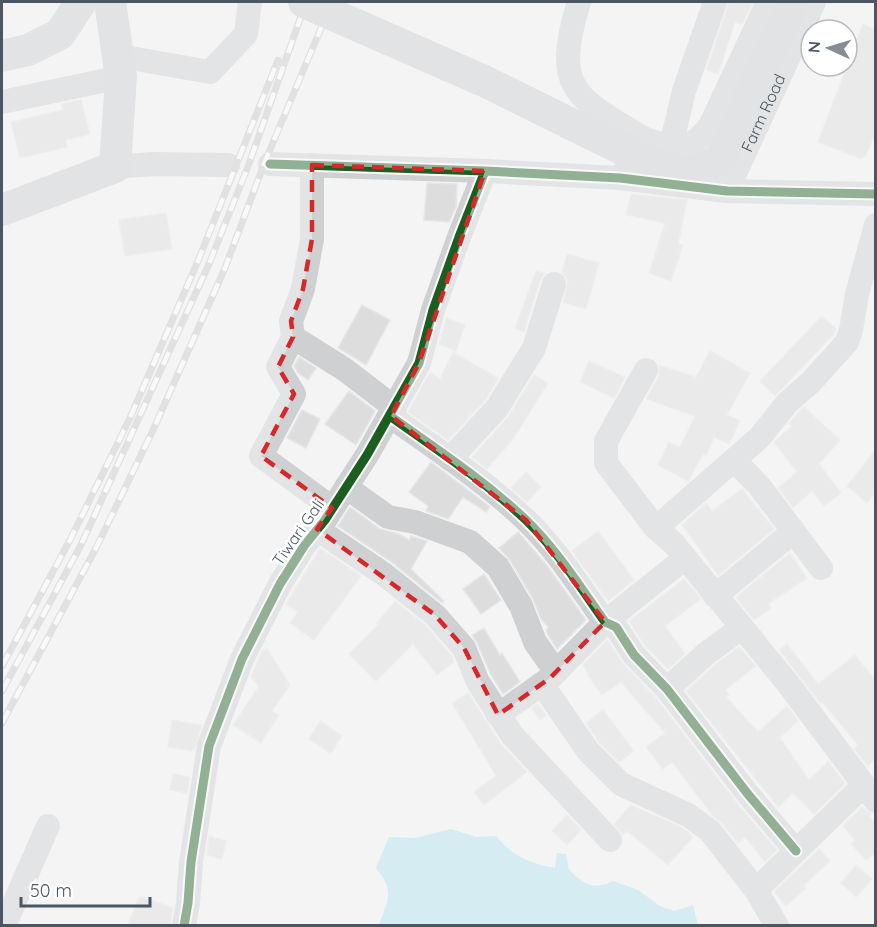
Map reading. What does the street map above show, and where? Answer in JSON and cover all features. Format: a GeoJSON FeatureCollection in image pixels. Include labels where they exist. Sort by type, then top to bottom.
{"type":"FeatureCollection","features":[{"type":"Feature","properties":{"kind":"main road"},"geometry":{"type":"LineString","coordinates":[[2,56],[28,50],[60,34],[81,2]]}},
{"type":"Feature","properties":{"kind":"main road"},"geometry":{"type":"LineString","coordinates":[[2,210],[115,167],[120,67],[110,2]]}},
{"type":"Feature","properties":{"kind":"main road"},"geometry":{"type":"LineString","coordinates":[[304,2],[484,81],[644,160],[675,171],[694,171],[719,159],[729,143],[793,2]]}},
{"type":"Feature","properties":{"kind":"street"},"geometry":{"type":"LineString","coordinates":[[2,102],[120,67],[210,72],[246,34],[250,2]]}},
{"type":"Feature","properties":{"kind":"street"},"geometry":{"type":"LineString","coordinates":[[579,2],[568,46],[569,77],[578,93],[592,108],[643,138],[671,146],[687,147],[695,143],[710,126],[768,2]]}},
{"type":"Feature","properties":{"kind":"street"},"geometry":{"type":"LineString","coordinates":[[671,146],[684,91],[715,2]]}},
{"type":"Feature","properties":{"kind":"street","name":"Farm Road"},"geometry":{"type":"LineString","coordinates":[[727,191],[814,2]]}},
{"type":"Feature","properties":{"kind":"street"},"geometry":{"type":"LineString","coordinates":[[620,178],[643,138]]}},
{"type":"Feature","properties":{"kind":"street"},"geometry":{"type":"LineString","coordinates":[[115,167],[153,164],[228,165]]}},
{"type":"Feature","properties":{"kind":"street"},"geometry":{"type":"LineString","coordinates":[[270,164],[620,178],[727,191],[876,194]]}},
{"type":"Feature","properties":{"kind":"street"},"geometry":{"type":"LineString","coordinates":[[312,165],[312,239],[303,289],[291,321],[293,337],[279,367],[294,394],[261,456],[332,508]]}},
{"type":"Feature","properties":{"kind":"street","name":"Tiwari Gali"},"geometry":{"type":"LineString","coordinates":[[184,926],[191,862],[209,746],[242,659],[262,616],[304,546],[346,487],[419,363],[459,237],[485,171]]}},
{"type":"Feature","properties":{"kind":"street"},"geometry":{"type":"LineString","coordinates":[[656,528],[760,437],[787,404],[811,382],[847,342],[856,294],[876,225]]}},
{"type":"Feature","properties":{"kind":"street"},"geometry":{"type":"LineString","coordinates":[[450,459],[497,408],[534,348],[546,316],[554,284]]}},
{"type":"Feature","properties":{"kind":"street"},"geometry":{"type":"LineString","coordinates":[[293,337],[344,369],[392,412],[526,520],[559,557],[605,622],[616,627],[634,655],[667,689],[747,793],[796,851]]}},
{"type":"Feature","properties":{"kind":"street"},"geometry":{"type":"LineString","coordinates":[[646,370],[606,441],[606,463],[656,528],[674,544],[789,685],[870,793],[796,851],[756,890]]}},
{"type":"Feature","properties":{"kind":"street"},"geometry":{"type":"LineString","coordinates":[[734,460],[760,487],[821,568]]}},
{"type":"Feature","properties":{"kind":"street"},"geometry":{"type":"LineString","coordinates":[[346,487],[388,517],[416,522],[470,542],[498,567],[521,606],[549,678],[588,751],[621,784],[687,815],[710,831],[756,890],[777,926]]}},
{"type":"Feature","properties":{"kind":"street"},"geometry":{"type":"LineString","coordinates":[[317,529],[385,574],[435,615],[464,648],[478,682],[512,735],[610,840]]}},
{"type":"Feature","properties":{"kind":"street"},"geometry":{"type":"LineString","coordinates":[[716,596],[794,531]]}},
{"type":"Feature","properties":{"kind":"street"},"geometry":{"type":"LineString","coordinates":[[498,715],[549,678],[605,622],[646,592],[685,558]]}},
{"type":"Feature","properties":{"kind":"street"},"geometry":{"type":"LineString","coordinates":[[667,689],[706,653],[741,628]]}},
{"type":"Feature","properties":{"kind":"street"},"geometry":{"type":"LineString","coordinates":[[4,926],[48,826]]}},
{"type":"Feature","properties":{"kind":"highlighted area"},"geometry":{"type":"Polygon","coordinates":[[[312,165],[485,171],[419,363],[391,416],[526,520],[605,622],[550,678],[498,715],[464,648],[435,615],[317,529],[332,508],[261,456],[294,394],[278,367],[293,337],[291,321],[303,289],[312,239],[312,165]]]}},
{"type":"Feature","properties":{"kind":"water"},"geometry":{"type":"Polygon","coordinates":[[[451,829],[476,837],[496,836],[516,854],[530,861],[555,868],[557,853],[566,854],[569,870],[584,882],[594,886],[613,881],[638,890],[660,906],[674,911],[693,905],[698,925],[379,925],[387,902],[388,890],[376,868],[389,837],[415,838],[451,829]]]}},
{"type":"Feature","properties":{"kind":"building"},"geometry":{"type":"Polygon","coordinates":[[[729,2],[753,2],[742,24],[735,22],[718,74],[706,70],[729,2]]]}},
{"type":"Feature","properties":{"kind":"building"},"geometry":{"type":"Polygon","coordinates":[[[863,24],[876,30],[876,132],[866,155],[861,159],[818,142],[842,78],[859,78],[859,34],[863,24]]]}},
{"type":"Feature","properties":{"kind":"building"},"geometry":{"type":"Polygon","coordinates":[[[81,100],[90,134],[66,140],[67,147],[20,158],[11,122],[63,110],[61,104],[81,100]]]}},
{"type":"Feature","properties":{"kind":"building"},"geometry":{"type":"Polygon","coordinates":[[[427,183],[457,184],[456,207],[449,222],[424,220],[427,183]]]}},
{"type":"Feature","properties":{"kind":"building"},"geometry":{"type":"Polygon","coordinates":[[[631,194],[687,200],[678,244],[683,245],[671,281],[649,273],[665,223],[626,215],[631,194]]]}},
{"type":"Feature","properties":{"kind":"building"},"geometry":{"type":"Polygon","coordinates":[[[166,213],[172,249],[125,256],[119,220],[166,213]]]}},
{"type":"Feature","properties":{"kind":"building"},"geometry":{"type":"Polygon","coordinates":[[[567,254],[599,263],[586,309],[563,302],[568,281],[562,273],[567,254]]]}},
{"type":"Feature","properties":{"kind":"building"},"geometry":{"type":"Polygon","coordinates":[[[536,271],[545,273],[540,280],[524,332],[515,328],[536,271]]]}},
{"type":"Feature","properties":{"kind":"building"},"geometry":{"type":"Polygon","coordinates":[[[362,305],[390,320],[366,365],[338,348],[362,305]]]}},
{"type":"Feature","properties":{"kind":"building"},"geometry":{"type":"Polygon","coordinates":[[[822,316],[836,329],[834,334],[775,396],[760,381],[822,316]]]}},
{"type":"Feature","properties":{"kind":"building"},"geometry":{"type":"Polygon","coordinates":[[[446,318],[465,325],[456,351],[439,344],[446,318]]]}},
{"type":"Feature","properties":{"kind":"building"},"geometry":{"type":"Polygon","coordinates":[[[710,351],[750,373],[727,415],[740,421],[729,444],[714,437],[706,456],[703,454],[688,481],[658,465],[669,442],[680,447],[695,416],[646,399],[659,376],[659,365],[696,377],[710,351]]]}},
{"type":"Feature","properties":{"kind":"building"},"geometry":{"type":"Polygon","coordinates":[[[453,352],[498,378],[486,399],[448,440],[408,412],[430,372],[440,379],[453,352]]]}},
{"type":"Feature","properties":{"kind":"building"},"geometry":{"type":"Polygon","coordinates":[[[299,357],[316,368],[308,380],[298,373],[294,366],[299,357]]]}},
{"type":"Feature","properties":{"kind":"building"},"geometry":{"type":"Polygon","coordinates":[[[589,361],[625,377],[614,398],[580,382],[589,361]]]}},
{"type":"Feature","properties":{"kind":"building"},"geometry":{"type":"Polygon","coordinates":[[[534,375],[548,383],[513,439],[487,469],[472,457],[508,417],[534,375]]]}},
{"type":"Feature","properties":{"kind":"building"},"geometry":{"type":"Polygon","coordinates":[[[349,391],[375,411],[356,445],[325,424],[349,391]]]}},
{"type":"Feature","properties":{"kind":"building"},"geometry":{"type":"Polygon","coordinates":[[[804,407],[840,440],[819,464],[841,493],[824,506],[812,491],[793,508],[778,488],[797,472],[774,442],[792,426],[789,423],[804,407]]]}},
{"type":"Feature","properties":{"kind":"building"},"geometry":{"type":"Polygon","coordinates":[[[302,410],[320,419],[306,448],[287,438],[302,410]]]}},
{"type":"Feature","properties":{"kind":"building"},"geometry":{"type":"Polygon","coordinates":[[[876,449],[876,492],[867,503],[847,486],[876,449]]]}},
{"type":"Feature","properties":{"kind":"building"},"geometry":{"type":"Polygon","coordinates":[[[431,462],[490,507],[486,512],[463,497],[448,519],[426,511],[428,506],[409,492],[431,462]]]}},
{"type":"Feature","properties":{"kind":"building"},"geometry":{"type":"Polygon","coordinates":[[[526,472],[541,487],[527,502],[511,488],[526,472]]]}},
{"type":"Feature","properties":{"kind":"building"},"geometry":{"type":"Polygon","coordinates":[[[742,489],[774,529],[718,575],[682,525],[706,503],[712,511],[742,489]]]}},
{"type":"Feature","properties":{"kind":"building"},"geometry":{"type":"Polygon","coordinates":[[[350,507],[380,529],[399,534],[409,540],[411,536],[427,541],[411,569],[444,601],[442,603],[393,563],[338,526],[350,507]]]}},
{"type":"Feature","properties":{"kind":"building"},"geometry":{"type":"Polygon","coordinates":[[[598,531],[634,580],[608,601],[572,551],[598,531]]]}},
{"type":"Feature","properties":{"kind":"building"},"geometry":{"type":"Polygon","coordinates":[[[518,532],[545,563],[586,620],[557,649],[548,635],[546,630],[548,627],[541,619],[533,599],[510,560],[499,548],[518,532]]]}},
{"type":"Feature","properties":{"kind":"building"},"geometry":{"type":"Polygon","coordinates":[[[320,548],[361,576],[314,640],[290,623],[298,612],[286,604],[320,548]]]}},
{"type":"Feature","properties":{"kind":"building"},"geometry":{"type":"Polygon","coordinates":[[[790,553],[807,578],[768,604],[771,608],[754,620],[736,597],[790,553]]]}},
{"type":"Feature","properties":{"kind":"building"},"geometry":{"type":"Polygon","coordinates":[[[484,574],[501,600],[481,614],[463,589],[484,574]]]}},
{"type":"Feature","properties":{"kind":"building"},"geometry":{"type":"Polygon","coordinates":[[[684,579],[701,599],[665,626],[685,654],[668,669],[645,646],[629,621],[684,579]]]}},
{"type":"Feature","properties":{"kind":"building"},"geometry":{"type":"Polygon","coordinates":[[[395,601],[425,625],[452,656],[454,662],[437,675],[413,644],[376,681],[349,654],[379,624],[377,623],[395,601]]]}},
{"type":"Feature","properties":{"kind":"building"},"geometry":{"type":"Polygon","coordinates":[[[484,628],[520,682],[503,694],[472,635],[484,628]]]}},
{"type":"Feature","properties":{"kind":"building"},"geometry":{"type":"Polygon","coordinates":[[[607,640],[624,665],[656,698],[736,802],[777,850],[765,862],[745,837],[738,843],[713,816],[672,762],[663,769],[646,747],[665,733],[621,682],[602,695],[587,674],[583,665],[607,640]]]}},
{"type":"Feature","properties":{"kind":"building"},"geometry":{"type":"Polygon","coordinates":[[[787,644],[818,684],[855,655],[876,681],[876,759],[868,766],[854,749],[858,745],[822,702],[820,703],[779,650],[787,644]]]}},
{"type":"Feature","properties":{"kind":"building"},"geometry":{"type":"Polygon","coordinates":[[[739,647],[756,666],[725,690],[729,695],[726,697],[758,732],[787,706],[798,721],[780,738],[809,780],[828,761],[845,784],[814,814],[793,793],[778,807],[686,691],[739,647]]]}},
{"type":"Feature","properties":{"kind":"building"},"geometry":{"type":"Polygon","coordinates":[[[267,649],[290,685],[272,711],[279,715],[261,743],[233,725],[259,686],[251,677],[262,651],[267,649]]]}},
{"type":"Feature","properties":{"kind":"building"},"geometry":{"type":"Polygon","coordinates":[[[468,693],[500,743],[527,772],[484,805],[474,792],[496,776],[452,703],[468,693]]]}},
{"type":"Feature","properties":{"kind":"building"},"geometry":{"type":"Polygon","coordinates":[[[538,704],[546,715],[540,720],[532,708],[538,704]]]}},
{"type":"Feature","properties":{"kind":"building"},"geometry":{"type":"Polygon","coordinates":[[[603,710],[634,751],[619,762],[599,742],[586,723],[603,710]]]}},
{"type":"Feature","properties":{"kind":"building"},"geometry":{"type":"Polygon","coordinates":[[[172,720],[202,725],[194,751],[168,747],[172,720]]]}},
{"type":"Feature","properties":{"kind":"building"},"geometry":{"type":"Polygon","coordinates":[[[320,721],[342,736],[331,753],[309,739],[320,721]]]}},
{"type":"Feature","properties":{"kind":"building"},"geometry":{"type":"Polygon","coordinates":[[[173,774],[190,777],[187,793],[170,790],[173,774]]]}},
{"type":"Feature","properties":{"kind":"building"},"geometry":{"type":"Polygon","coordinates":[[[631,805],[681,827],[693,837],[668,865],[627,831],[623,835],[614,824],[631,805]]]}},
{"type":"Feature","properties":{"kind":"building"},"geometry":{"type":"Polygon","coordinates":[[[862,807],[871,814],[869,816],[876,823],[876,852],[866,860],[851,844],[855,840],[843,826],[862,807]]]}},
{"type":"Feature","properties":{"kind":"building"},"geometry":{"type":"Polygon","coordinates":[[[567,815],[581,830],[567,845],[552,831],[567,815]]]}},
{"type":"Feature","properties":{"kind":"building"},"geometry":{"type":"Polygon","coordinates":[[[209,836],[226,841],[222,859],[207,855],[209,836]]]}},
{"type":"Feature","properties":{"kind":"building"},"geometry":{"type":"Polygon","coordinates":[[[819,849],[830,861],[804,885],[806,888],[786,906],[774,892],[819,849]]]}},
{"type":"Feature","properties":{"kind":"building"},"geometry":{"type":"Polygon","coordinates":[[[856,865],[872,879],[856,897],[841,883],[856,865]]]}},
{"type":"Feature","properties":{"kind":"building"},"geometry":{"type":"Polygon","coordinates":[[[140,896],[173,908],[170,926],[127,926],[140,896]]]}},
{"type":"Feature","properties":{"kind":"railway"},"geometry":{"type":"LineString","coordinates":[[2,691],[81,545],[209,264],[249,164],[306,2]]}},
{"type":"Feature","properties":{"kind":"railway"},"geometry":{"type":"LineString","coordinates":[[2,723],[96,548],[154,428],[225,268],[264,164],[332,2]]}},
{"type":"Feature","properties":{"kind":"railway"},"geometry":{"type":"LineString","coordinates":[[2,666],[70,540],[130,418],[198,261],[278,60]]}},
{"type":"Feature","properties":{"kind":"cycle path"},"geometry":{"type":"LineString","coordinates":[[270,164],[620,178],[727,191],[876,194]]}},
{"type":"Feature","properties":{"kind":"cycle path"},"geometry":{"type":"LineString","coordinates":[[184,926],[191,862],[209,746],[242,659],[280,584],[367,455],[419,363],[433,310],[485,171]]}},
{"type":"Feature","properties":{"kind":"cycle path"},"geometry":{"type":"LineString","coordinates":[[390,416],[477,479],[526,520],[568,569],[605,622],[616,627],[634,655],[667,689],[747,793],[796,851]]}}]}
